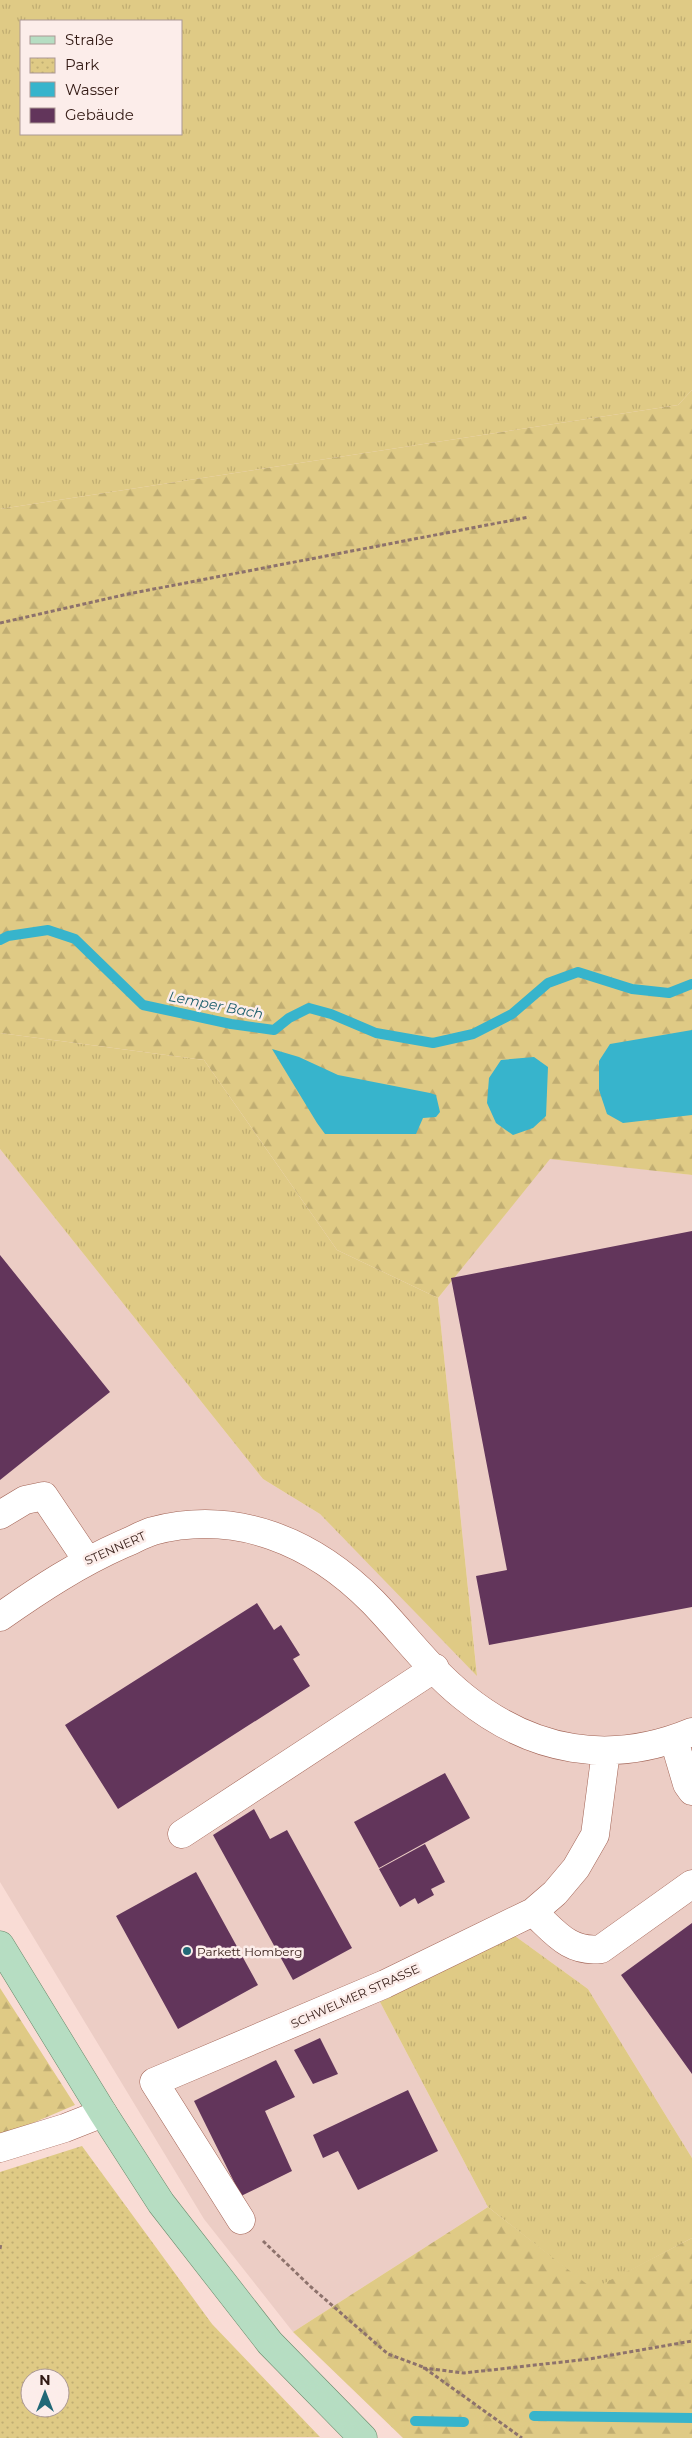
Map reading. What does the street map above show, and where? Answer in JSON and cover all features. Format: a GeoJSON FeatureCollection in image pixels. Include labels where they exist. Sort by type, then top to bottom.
{"type":"FeatureCollection","features":[{"type":"Feature","properties":{"kind":"main road"},"geometry":{"type":"LineString","coordinates":[[0,1945],[161,2204],[264,2336],[363,2438]]}},
{"type":"Feature","properties":{"kind":"street"},"geometry":{"type":"LineString","coordinates":[[0,1515],[24,1500],[44,1496],[87,1560]]}},
{"type":"Feature","properties":{"kind":"street","name":"STENNERT"},"geometry":{"type":"LineString","coordinates":[[0,1617],[87,1560],[152,1532],[192,1525],[237,1525],[262,1531],[306,1550],[338,1571],[371,1600],[463,1696],[495,1720],[544,1743],[606,1751],[640,1748],[683,1736]]}},
{"type":"Feature","properties":{"kind":"street"},"geometry":{"type":"LineString","coordinates":[[182,1834],[435,1668]]}},
{"type":"Feature","properties":{"kind":"street"},"geometry":{"type":"LineString","coordinates":[[683,1736],[687,1784],[692,1791]]}},
{"type":"Feature","properties":{"kind":"street","name":"SCHWELMER STRASSE"},"geometry":{"type":"LineString","coordinates":[[241,2220],[154,2082],[385,1984],[533,1912],[555,1893],[576,1868],[595,1835],[606,1751]]}},
{"type":"Feature","properties":{"kind":"street"},"geometry":{"type":"LineString","coordinates":[[533,1912],[569,1945],[587,1950],[601,1949],[692,1884]]}},
{"type":"Feature","properties":{"kind":"street"},"geometry":{"type":"LineString","coordinates":[[0,2148],[65,2128],[103,2113]]}},
{"type":"Feature","properties":{"kind":"path"},"geometry":{"type":"LineString","coordinates":[[0,623],[128,594],[530,517]]}},
{"type":"Feature","properties":{"kind":"path"},"geometry":{"type":"LineString","coordinates":[[241,2220],[311,2287],[388,2354],[423,2368],[522,2438]]}},
{"type":"Feature","properties":{"kind":"path"},"geometry":{"type":"LineString","coordinates":[[0,2249],[1,2243]]}},
{"type":"Feature","properties":{"kind":"path"},"geometry":{"type":"LineString","coordinates":[[423,2368],[464,2373],[589,2359],[692,2342]]}},
{"type":"Feature","properties":{"kind":"shaded area"},"geometry":{"type":"Polygon","coordinates":[[[0,1149],[263,1479],[320,1514],[477,1675],[438,1298],[550,1158],[692,1175],[692,2158],[588,1989],[515,1936],[380,2002],[488,2207],[293,2332],[204,2219],[0,1882],[0,1149]]]}},
{"type":"Feature","properties":{"kind":"green space"},"geometry":{"type":"Polygon","coordinates":[[[0,0],[692,0],[692,390],[678,405],[0,509],[0,0]]]}},
{"type":"Feature","properties":{"kind":"green space"},"geometry":{"type":"Polygon","coordinates":[[[692,390],[692,1175],[550,1159],[438,1298],[337,1250],[204,1060],[0,1033],[0,509],[678,405],[692,390]]]}},
{"type":"Feature","properties":{"kind":"green space"},"geometry":{"type":"Polygon","coordinates":[[[0,1033],[204,1060],[337,1250],[438,1298],[477,1676],[320,1514],[263,1479],[0,1149],[0,1033]]]}},
{"type":"Feature","properties":{"kind":"green space"},"geometry":{"type":"Polygon","coordinates":[[[515,1936],[588,1989],[692,2158],[692,2238],[593,2290],[488,2207],[380,2002],[515,1936]]]}},
{"type":"Feature","properties":{"kind":"green space"},"geometry":{"type":"Polygon","coordinates":[[[0,1988],[75,2105],[0,2137],[0,1988]]]}},
{"type":"Feature","properties":{"kind":"green space"},"geometry":{"type":"Polygon","coordinates":[[[82,2146],[212,2324],[320,2437],[0,2438],[0,2172],[82,2146]]]}},
{"type":"Feature","properties":{"kind":"green space"},"geometry":{"type":"Polygon","coordinates":[[[488,2207],[593,2289],[692,2238],[692,2438],[403,2438],[293,2332],[488,2207]]]}},
{"type":"Feature","properties":{"kind":"water"},"geometry":{"type":"Polygon","coordinates":[[[692,1030],[692,1115],[623,1123],[607,1114],[599,1090],[599,1061],[610,1044],[692,1030]]]}},
{"type":"Feature","properties":{"kind":"water"},"geometry":{"type":"Polygon","coordinates":[[[272,1049],[299,1057],[338,1075],[436,1095],[440,1112],[436,1117],[423,1118],[416,1134],[325,1134],[272,1049]]]}},
{"type":"Feature","properties":{"kind":"water"},"geometry":{"type":"Polygon","coordinates":[[[534,1057],[548,1067],[546,1116],[533,1128],[513,1135],[496,1123],[487,1103],[489,1078],[501,1060],[534,1057]]]}},
{"type":"Feature","properties":{"kind":"building"},"geometry":{"type":"Polygon","coordinates":[[[692,1231],[692,1607],[489,1645],[476,1576],[507,1570],[451,1278],[692,1231]]]}},
{"type":"Feature","properties":{"kind":"building"},"geometry":{"type":"Polygon","coordinates":[[[0,1255],[110,1392],[0,1480],[0,1255]]]}},
{"type":"Feature","properties":{"kind":"building"},"geometry":{"type":"Polygon","coordinates":[[[257,1603],[274,1630],[281,1625],[300,1655],[293,1659],[310,1686],[118,1809],[65,1725],[257,1603]]]}},
{"type":"Feature","properties":{"kind":"building"},"geometry":{"type":"Polygon","coordinates":[[[445,1773],[470,1818],[379,1868],[354,1822],[445,1773]]]}},
{"type":"Feature","properties":{"kind":"building"},"geometry":{"type":"Polygon","coordinates":[[[254,1809],[270,1839],[287,1830],[352,1948],[293,1980],[213,1835],[254,1809]]]}},
{"type":"Feature","properties":{"kind":"building"},"geometry":{"type":"Polygon","coordinates":[[[425,1844],[445,1882],[431,1889],[434,1895],[418,1904],[415,1898],[400,1907],[379,1869],[425,1844]]]}},
{"type":"Feature","properties":{"kind":"building","name":"Parkett Homberg"},"geometry":{"type":"Polygon","coordinates":[[[196,1872],[258,1985],[178,2029],[116,1916],[196,1872]]]}},
{"type":"Feature","properties":{"kind":"building"},"geometry":{"type":"Polygon","coordinates":[[[692,1923],[692,2074],[621,1975],[692,1923]]]}},
{"type":"Feature","properties":{"kind":"building"},"geometry":{"type":"Polygon","coordinates":[[[320,2038],[338,2074],[313,2084],[294,2050],[320,2038]]]}},
{"type":"Feature","properties":{"kind":"building"},"geometry":{"type":"Polygon","coordinates":[[[276,2060],[295,2097],[265,2111],[292,2171],[241,2196],[194,2101],[276,2060]]]}},
{"type":"Feature","properties":{"kind":"building"},"geometry":{"type":"Polygon","coordinates":[[[408,2090],[438,2151],[358,2190],[338,2151],[323,2158],[313,2135],[408,2090]]]}},
{"type":"Feature","properties":{"kind":"waterway","name":"Lemper Bach"},"geometry":{"type":"LineString","coordinates":[[0,940],[8,936],[48,930],[75,939],[143,1005],[231,1024],[274,1030],[289,1018],[309,1008],[331,1014],[376,1033],[433,1043],[473,1034],[512,1014],[548,983],[578,972],[632,989],[669,993],[692,984]]}},
{"type":"Feature","properties":{"kind":"waterway"},"geometry":{"type":"LineString","coordinates":[[534,2416],[692,2418]]}},
{"type":"Feature","properties":{"kind":"waterway"},"geometry":{"type":"LineString","coordinates":[[415,2421],[464,2422]]}},
{"type":"Feature","properties":{"kind":"place","name":"Parkett Homberg"},"geometry":{"type":"Point","coordinates":[187,1951]}}]}
